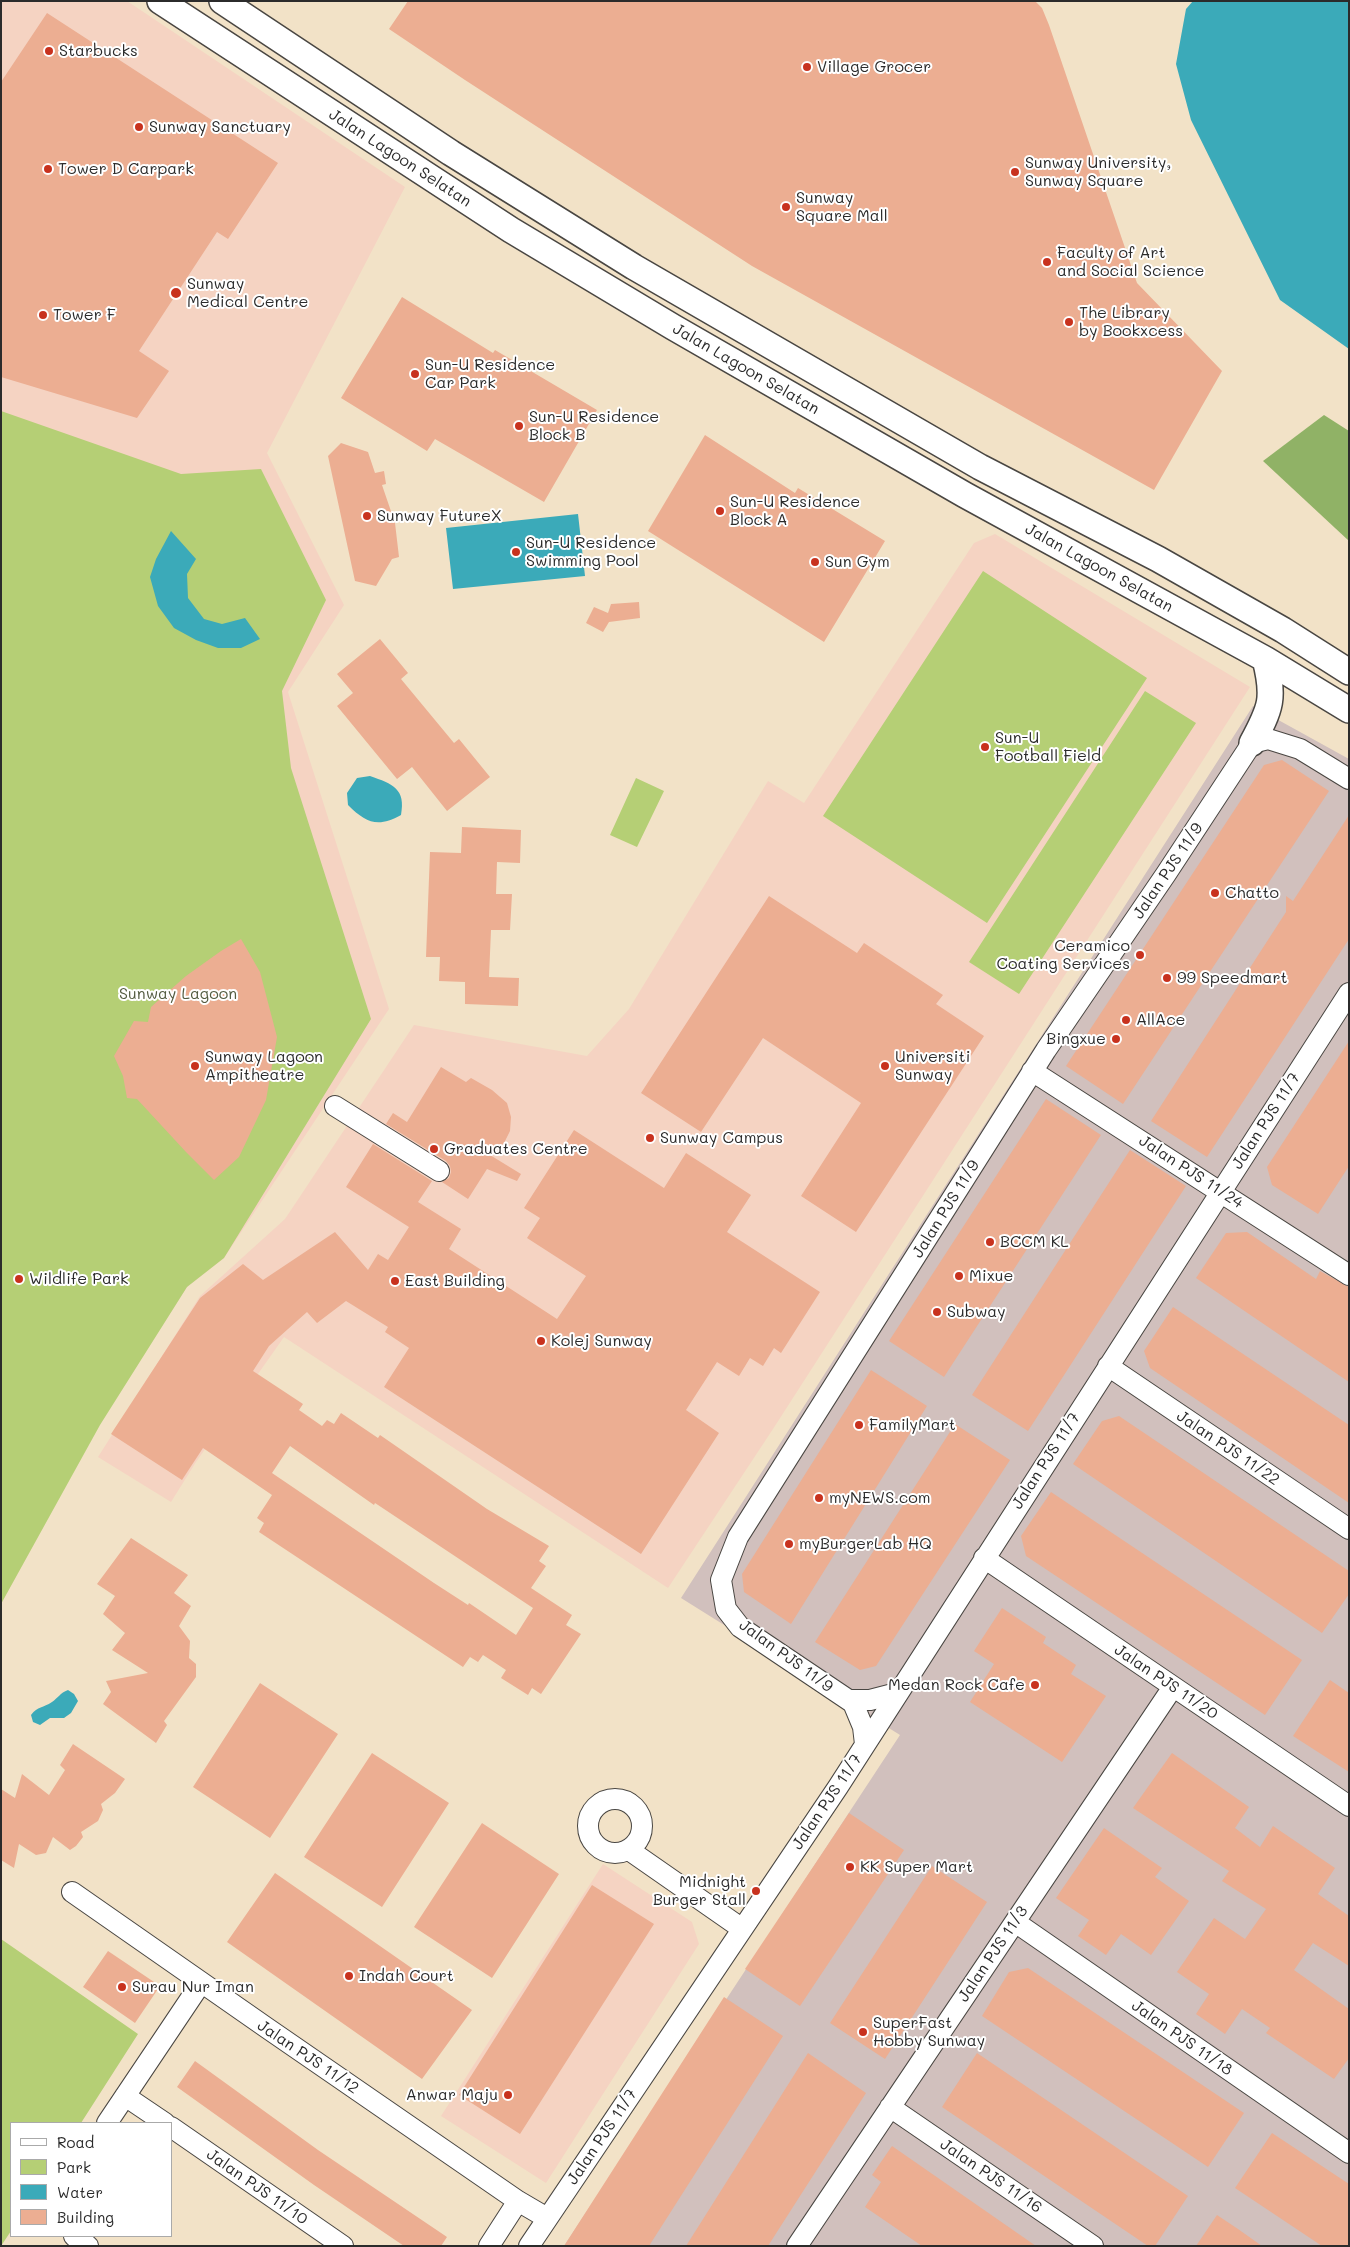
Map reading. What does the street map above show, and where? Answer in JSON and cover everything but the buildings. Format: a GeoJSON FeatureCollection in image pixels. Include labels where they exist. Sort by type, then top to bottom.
{"type":"FeatureCollection","features":[{"type":"Feature","properties":{"kind":"main road","name":"Jalan Lagoon Selatan"},"geometry":{"type":"LineString","coordinates":[[160,1],[511,230],[673,327],[965,495],[1265,658],[1349,710]]}},
{"type":"Feature","properties":{"kind":"main road","name":"Jalan Lagoon Selatan"},"geometry":{"type":"LineString","coordinates":[[222,1],[451,153],[586,239],[980,468],[1158,559],[1283,630],[1349,672]]}},
{"type":"Feature","properties":{"kind":"main road"},"geometry":{"type":"LineString","coordinates":[[965,495],[980,468]]}},
{"type":"Feature","properties":{"kind":"main road"},"geometry":{"type":"LineString","coordinates":[[1252,743],[1267,716],[1272,696],[1265,658]]}},
{"type":"Feature","properties":{"kind":"street"},"geometry":{"type":"LineString","coordinates":[[1252,743],[1268,739],[1300,749],[1349,779]]}},
{"type":"Feature","properties":{"kind":"street","name":"Jalan PJS 11/9"},"geometry":{"type":"LineString","coordinates":[[865,1744],[863,1727],[852,1703],[740,1627],[726,1609],[721,1580],[738,1537],[1032,1071],[1252,743]]}},
{"type":"Feature","properties":{"kind":"street","name":"Jalan PJS 11/7"},"geometry":{"type":"LineString","coordinates":[[529,2246],[865,1744],[1349,993]]}},
{"type":"Feature","properties":{"kind":"street","name":"Jalan PJS 11/24"},"geometry":{"type":"LineString","coordinates":[[1032,1071],[1349,1275]]}},
{"type":"Feature","properties":{"kind":"street"},"geometry":{"type":"LineString","coordinates":[[335,1106],[439,1171]]}},
{"type":"Feature","properties":{"kind":"street","name":"Jalan PJS 11/22"},"geometry":{"type":"LineString","coordinates":[[1108,1366],[1349,1529]]}},
{"type":"Feature","properties":{"kind":"street","name":"Jalan PJS 11/20"},"geometry":{"type":"LineString","coordinates":[[984,1558],[1349,1806]]}},
{"type":"Feature","properties":{"kind":"street","name":"Jalan PJS 11/3"},"geometry":{"type":"LineString","coordinates":[[797,2246],[1173,1687]]}},
{"type":"Feature","properties":{"kind":"street"},"geometry":{"type":"LineString","coordinates":[[849,1700],[870,1700],[897,1693]]}},
{"type":"Feature","properties":{"kind":"street"},"geometry":{"type":"LineString","coordinates":[[629,1850],[741,1928]]}},
{"type":"Feature","properties":{"kind":"street","name":"Jalan PJS 11/12"},"geometry":{"type":"LineString","coordinates":[[72,1892],[518,2201],[547,2218]]}},
{"type":"Feature","properties":{"kind":"street","name":"Jalan PJS 11/18"},"geometry":{"type":"LineString","coordinates":[[1015,1922],[1349,2154]]}},
{"type":"Feature","properties":{"kind":"street"},"geometry":{"type":"LineString","coordinates":[[108,2122],[201,1983]]}},
{"type":"Feature","properties":{"kind":"street"},"geometry":{"type":"LineString","coordinates":[[125,2096],[164,2122]]}},
{"type":"Feature","properties":{"kind":"street","name":"Jalan PJS 11/16"},"geometry":{"type":"LineString","coordinates":[[890,2107],[1093,2246]]}},
{"type":"Feature","properties":{"kind":"street","name":"Jalan PJS 11/10"},"geometry":{"type":"LineString","coordinates":[[172,2128],[343,2246]]}},
{"type":"Feature","properties":{"kind":"street"},"geometry":{"type":"LineString","coordinates":[[489,2246],[518,2201]]}},
{"type":"Feature","properties":{"kind":"street"},"geometry":{"type":"LineString","coordinates":[[75,2237],[88,2246]]}},
{"type":"Feature","properties":{"kind":"shaded area","name":"Sunway Lagoon"},"geometry":{"type":"Polygon","coordinates":[[[1,1],[127,1],[405,187],[267,453],[344,605],[288,692],[389,1009],[224,1258],[187,1287],[99,1425],[1,1604],[1,1]]]}},
{"type":"Feature","properties":{"kind":"shaded area","name":"Sunway Campus"},"geometry":{"type":"Polygon","coordinates":[[[995,534],[1250,687],[773,1429],[668,1588],[284,1337],[196,1462],[171,1502],[98,1457],[200,1296],[285,1219],[414,1025],[587,1056],[629,1009],[768,781],[804,803],[974,543],[995,534]]]}},
{"type":"Feature","properties":{"kind":"shaded area"},"geometry":{"type":"Polygon","coordinates":[[[1253,706],[1349,759],[1349,2246],[564,2246],[900,1735],[681,1598],[1253,706]]]}},
{"type":"Feature","properties":{"kind":"shaded area"},"geometry":{"type":"Polygon","coordinates":[[[603,1864],[692,1922],[699,1944],[546,2183],[441,2116],[603,1864]]]}},
{"type":"Feature","properties":{"kind":"green space","name":"Sunway Lagoon"},"geometry":{"type":"Polygon","coordinates":[[[1,411],[181,474],[261,469],[326,600],[282,691],[291,768],[371,1019],[224,1258],[187,1287],[100,1425],[1,1604],[1,411]]]}},
{"type":"Feature","properties":{"kind":"green space"},"geometry":{"type":"Polygon","coordinates":[[[1324,415],[1349,431],[1349,541],[1263,461],[1324,415]]]}},
{"type":"Feature","properties":{"kind":"green space","name":"Sun-U Football Field"},"geometry":{"type":"Polygon","coordinates":[[[983,571],[1147,678],[987,923],[823,816],[983,571]]]}},
{"type":"Feature","properties":{"kind":"green space"},"geometry":{"type":"Polygon","coordinates":[[[1145,691],[1196,723],[1019,994],[969,962],[1145,691]]]}},
{"type":"Feature","properties":{"kind":"green space"},"geometry":{"type":"Polygon","coordinates":[[[636,778],[664,791],[637,847],[610,835],[636,778]]]}},
{"type":"Feature","properties":{"kind":"green space"},"geometry":{"type":"Polygon","coordinates":[[[1,1939],[138,2034],[82,2122],[10,2122],[10,2232],[1,2246],[1,1939]]]}},
{"type":"Feature","properties":{"kind":"water"},"geometry":{"type":"Polygon","coordinates":[[[1193,1],[1349,1],[1349,349],[1280,300],[1191,120],[1176,64],[1186,9],[1193,1]]]}},
{"type":"Feature","properties":{"kind":"water","name":"Sun-U Residence Swimming Pool"},"geometry":{"type":"Polygon","coordinates":[[[578,514],[585,576],[453,589],[446,528],[578,514]]]}},
{"type":"Feature","properties":{"kind":"water"},"geometry":{"type":"Polygon","coordinates":[[[171,531],[196,559],[187,574],[188,598],[204,619],[222,624],[245,618],[260,639],[241,648],[218,648],[196,640],[174,628],[158,606],[150,577],[156,559],[171,531]]]}},
{"type":"Feature","properties":{"kind":"water"},"geometry":{"type":"Polygon","coordinates":[[[370,776],[396,789],[402,799],[401,815],[386,821],[373,822],[361,816],[348,805],[347,793],[357,778],[370,776]]]}},
{"type":"Feature","properties":{"kind":"water"},"geometry":{"type":"Polygon","coordinates":[[[68,1690],[74,1694],[78,1701],[71,1713],[64,1718],[50,1718],[40,1725],[33,1722],[31,1715],[34,1712],[68,1690]]]}},
{"type":"Feature","properties":{"kind":"place","name":"Starbucks"},"geometry":{"type":"Point","coordinates":[49,51]}},
{"type":"Feature","properties":{"kind":"place","name":"Village Grocer"},"geometry":{"type":"Point","coordinates":[807,67]}},
{"type":"Feature","properties":{"kind":"place","name":"Sunway Sanctuary"},"geometry":{"type":"Point","coordinates":[139,127]}},
{"type":"Feature","properties":{"kind":"place","name":"Tower D Carpark"},"geometry":{"type":"Point","coordinates":[48,169]}},
{"type":"Feature","properties":{"kind":"place","name":"Sunway University, Sunway Square"},"geometry":{"type":"Point","coordinates":[1015,172]}},
{"type":"Feature","properties":{"kind":"place","name":"Sunway Square Mall"},"geometry":{"type":"Point","coordinates":[786,207]}},
{"type":"Feature","properties":{"kind":"place","name":"Faculty of Art and Social Science"},"geometry":{"type":"Point","coordinates":[1047,262]}},
{"type":"Feature","properties":{"kind":"place","name":"Sunway Medical Centre"},"geometry":{"type":"Point","coordinates":[176,293]}},
{"type":"Feature","properties":{"kind":"place","name":"Tower F"},"geometry":{"type":"Point","coordinates":[43,315]}},
{"type":"Feature","properties":{"kind":"place","name":"The Library by Bookxcess"},"geometry":{"type":"Point","coordinates":[1069,322]}},
{"type":"Feature","properties":{"kind":"place","name":"Sun-U Residence Car Park"},"geometry":{"type":"Point","coordinates":[415,374]}},
{"type":"Feature","properties":{"kind":"place","name":"Sun-U Residence Block B"},"geometry":{"type":"Point","coordinates":[519,426]}},
{"type":"Feature","properties":{"kind":"place","name":"Sun-U Residence Block A"},"geometry":{"type":"Point","coordinates":[720,511]}},
{"type":"Feature","properties":{"kind":"place","name":"Sunway FutureX"},"geometry":{"type":"Point","coordinates":[367,516]}},
{"type":"Feature","properties":{"kind":"place","name":"Sun-U Residence Swimming Pool"},"geometry":{"type":"Point","coordinates":[516,552]}},
{"type":"Feature","properties":{"kind":"place","name":"Sun Gym"},"geometry":{"type":"Point","coordinates":[815,562]}},
{"type":"Feature","properties":{"kind":"place","name":"Sun-U Football Field"},"geometry":{"type":"Point","coordinates":[985,747]}},
{"type":"Feature","properties":{"kind":"place","name":"Chatto"},"geometry":{"type":"Point","coordinates":[1215,893]}},
{"type":"Feature","properties":{"kind":"place","name":"Ceramico Coating Services"},"geometry":{"type":"Point","coordinates":[1140,955]}},
{"type":"Feature","properties":{"kind":"place","name":"99 Speedmart"},"geometry":{"type":"Point","coordinates":[1167,978]}},
{"type":"Feature","properties":{"kind":"place","name":"AllAce"},"geometry":{"type":"Point","coordinates":[1126,1020]}},
{"type":"Feature","properties":{"kind":"place","name":"Bingxue"},"geometry":{"type":"Point","coordinates":[1116,1039]}},
{"type":"Feature","properties":{"kind":"place","name":"Sunway Lagoon Ampitheatre"},"geometry":{"type":"Point","coordinates":[195,1066]}},
{"type":"Feature","properties":{"kind":"place","name":"Universiti Sunway"},"geometry":{"type":"Point","coordinates":[885,1066]}},
{"type":"Feature","properties":{"kind":"place","name":"Sunway Campus"},"geometry":{"type":"Point","coordinates":[650,1138]}},
{"type":"Feature","properties":{"kind":"place","name":"Graduates Centre"},"geometry":{"type":"Point","coordinates":[434,1149]}},
{"type":"Feature","properties":{"kind":"place","name":"BCCM KL"},"geometry":{"type":"Point","coordinates":[990,1242]}},
{"type":"Feature","properties":{"kind":"place","name":"Mixue"},"geometry":{"type":"Point","coordinates":[959,1276]}},
{"type":"Feature","properties":{"kind":"place","name":"Wildlife Park"},"geometry":{"type":"Point","coordinates":[19,1279]}},
{"type":"Feature","properties":{"kind":"place","name":"East Building"},"geometry":{"type":"Point","coordinates":[395,1281]}},
{"type":"Feature","properties":{"kind":"place","name":"Subway"},"geometry":{"type":"Point","coordinates":[937,1312]}},
{"type":"Feature","properties":{"kind":"place","name":"Kolej Sunway"},"geometry":{"type":"Point","coordinates":[541,1341]}},
{"type":"Feature","properties":{"kind":"place","name":"FamilyMart"},"geometry":{"type":"Point","coordinates":[859,1425]}},
{"type":"Feature","properties":{"kind":"place","name":"myNEWS.com"},"geometry":{"type":"Point","coordinates":[819,1498]}},
{"type":"Feature","properties":{"kind":"place","name":"myBurgerLab HQ"},"geometry":{"type":"Point","coordinates":[789,1544]}},
{"type":"Feature","properties":{"kind":"place","name":"Medan Rock Cafe"},"geometry":{"type":"Point","coordinates":[1035,1685]}},
{"type":"Feature","properties":{"kind":"place","name":"KK Super Mart"},"geometry":{"type":"Point","coordinates":[850,1867]}},
{"type":"Feature","properties":{"kind":"place","name":"Midnight Burger Stall"},"geometry":{"type":"Point","coordinates":[756,1891]}},
{"type":"Feature","properties":{"kind":"place","name":"Indah Court"},"geometry":{"type":"Point","coordinates":[349,1976]}},
{"type":"Feature","properties":{"kind":"place","name":"Surau Nur Iman"},"geometry":{"type":"Point","coordinates":[122,1987]}},
{"type":"Feature","properties":{"kind":"place","name":"SuperFast Hobby Sunway"},"geometry":{"type":"Point","coordinates":[863,2032]}},
{"type":"Feature","properties":{"kind":"place","name":"Anwar Maju"},"geometry":{"type":"Point","coordinates":[508,2095]}}]}
